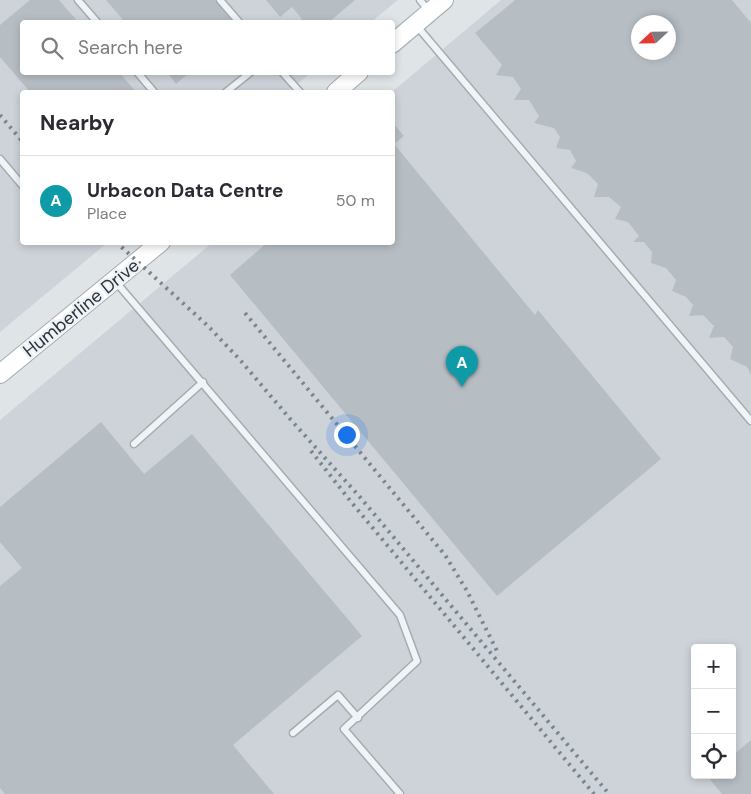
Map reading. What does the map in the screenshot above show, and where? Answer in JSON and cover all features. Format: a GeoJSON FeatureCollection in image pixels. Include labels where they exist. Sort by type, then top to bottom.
{"type":"FeatureCollection","features":[{"type":"Feature","properties":{"kind":"street"},"geometry":{"type":"LineString","coordinates":[[395,42],[416,24],[425,6],[444,0]]}},
{"type":"Feature","properties":{"kind":"street"},"geometry":{"type":"LineString","coordinates":[[338,90],[356,75]]}},
{"type":"Feature","properties":{"kind":"street","name":"Humberline Drive"},"geometry":{"type":"LineString","coordinates":[[0,374],[157,245]]}},
{"type":"Feature","properties":{"kind":"lane"},"geometry":{"type":"LineString","coordinates":[[78,0],[94,20]]}},
{"type":"Feature","properties":{"kind":"lane"},"geometry":{"type":"LineString","coordinates":[[220,0],[237,20]]}},
{"type":"Feature","properties":{"kind":"lane"},"geometry":{"type":"LineString","coordinates":[[416,24],[751,422]]}},
{"type":"Feature","properties":{"kind":"lane"},"geometry":{"type":"LineString","coordinates":[[140,75],[152,90]]}},
{"type":"Feature","properties":{"kind":"lane"},"geometry":{"type":"LineString","coordinates":[[228,90],[247,75]]}},
{"type":"Feature","properties":{"kind":"lane"},"geometry":{"type":"LineString","coordinates":[[285,75],[298,90]]}},
{"type":"Feature","properties":{"kind":"lane"},"geometry":{"type":"LineString","coordinates":[[0,159],[20,183]]}},
{"type":"Feature","properties":{"kind":"lane"},"geometry":{"type":"LineString","coordinates":[[115,281],[400,615],[417,661],[344,729],[400,794]]}},
{"type":"Feature","properties":{"kind":"lane"},"geometry":{"type":"LineString","coordinates":[[134,444],[203,382]]}},
{"type":"Feature","properties":{"kind":"lane"},"geometry":{"type":"LineString","coordinates":[[293,732],[338,695],[358,718]]}},
{"type":"Feature","properties":{"kind":"shaded area"},"geometry":{"type":"Polygon","coordinates":[[[0,0],[398,0],[373,20],[20,20],[20,75],[308,75],[290,90],[20,90],[20,245],[105,245],[0,332],[0,0]]]}},
{"type":"Feature","properties":{"kind":"shaded area"},"geometry":{"type":"Polygon","coordinates":[[[501,0],[751,0],[751,794],[0,794],[0,420],[210,245],[395,245],[394,90],[501,0]]]}},
{"type":"Feature","properties":{"kind":"building"},"geometry":{"type":"Polygon","coordinates":[[[30,0],[59,0],[76,20],[20,20],[20,75],[122,75],[134,90],[28,90],[0,57],[0,25],[30,0]]]}},
{"type":"Feature","properties":{"kind":"building"},"geometry":{"type":"Polygon","coordinates":[[[106,0],[217,0],[234,20],[123,20],[106,0]]]}},
{"type":"Feature","properties":{"kind":"building"},"geometry":{"type":"Polygon","coordinates":[[[266,0],[355,0],[331,20],[301,20],[302,19],[292,7],[280,17],[266,0]]]}},
{"type":"Feature","properties":{"kind":"building"},"geometry":{"type":"Polygon","coordinates":[[[515,0],[732,0],[751,23],[751,375],[747,367],[730,359],[733,347],[724,337],[709,338],[714,326],[703,315],[689,316],[693,305],[686,297],[672,291],[676,280],[666,268],[651,263],[652,252],[644,242],[633,242],[639,236],[628,222],[615,219],[621,207],[609,197],[594,197],[598,184],[587,173],[571,168],[576,161],[570,150],[556,148],[560,137],[554,128],[534,123],[539,116],[529,100],[514,100],[521,89],[513,77],[496,75],[502,65],[475,33],[515,0]]]}},
{"type":"Feature","properties":{"kind":"building"},"geometry":{"type":"Polygon","coordinates":[[[169,75],[186,75],[176,84],[169,75]]]}},
{"type":"Feature","properties":{"kind":"building"},"geometry":{"type":"Polygon","coordinates":[[[395,126],[404,136],[395,143],[395,126]]]}},
{"type":"Feature","properties":{"kind":"building"},"geometry":{"type":"Polygon","coordinates":[[[395,145],[535,315],[538,310],[661,459],[497,596],[230,275],[265,245],[395,245],[395,145]]]}},
{"type":"Feature","properties":{"kind":"building"},"geometry":{"type":"Polygon","coordinates":[[[101,422],[144,474],[192,434],[362,636],[233,745],[274,794],[5,794],[0,788],[0,586],[22,568],[0,542],[0,507],[101,422]]]}},
{"type":"Feature","properties":{"kind":"building"},"geometry":{"type":"Polygon","coordinates":[[[751,740],[751,794],[722,794],[710,779],[736,779],[736,753],[751,740]]]}},
{"type":"Feature","properties":{"kind":"railway"},"geometry":{"type":"LineString","coordinates":[[0,115],[20,139]]}},
{"type":"Feature","properties":{"kind":"railway"},"geometry":{"type":"LineString","coordinates":[[119,245],[208,326],[241,361],[359,496],[609,794]]}},
{"type":"Feature","properties":{"kind":"railway"},"geometry":{"type":"LineString","coordinates":[[245,313],[445,555],[467,591],[499,655]]}},
{"type":"Feature","properties":{"kind":"railway"},"geometry":{"type":"LineString","coordinates":[[311,451],[594,794]]}},
{"type":"Feature","properties":{"kind":"place","name":"Urbacon Data Centre"},"geometry":{"type":"Point","coordinates":[462,387]}}]}
